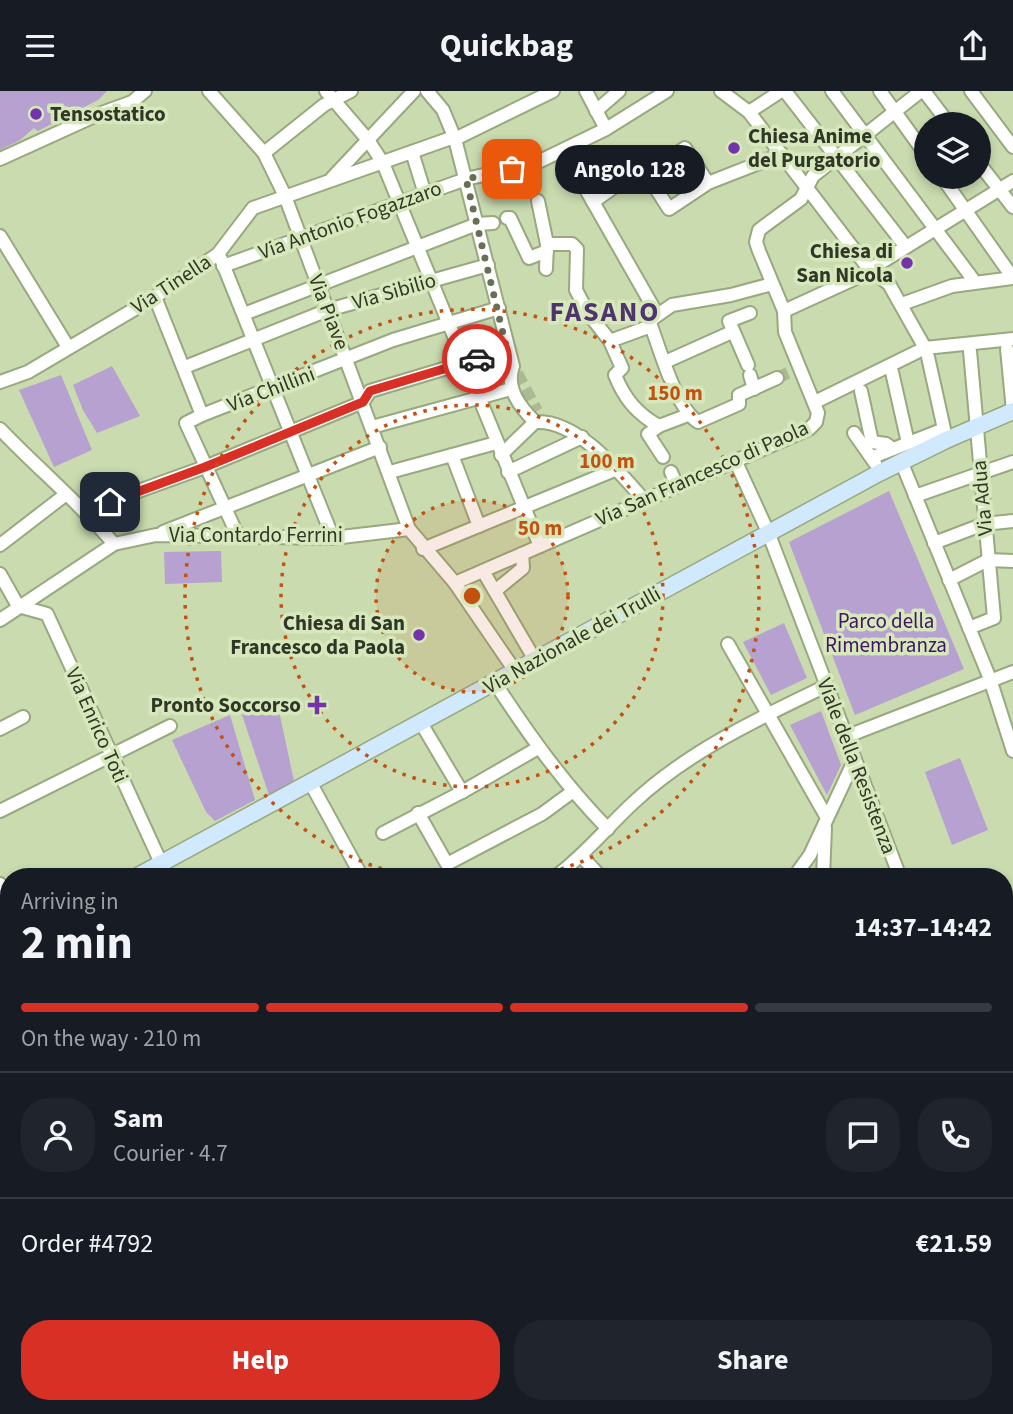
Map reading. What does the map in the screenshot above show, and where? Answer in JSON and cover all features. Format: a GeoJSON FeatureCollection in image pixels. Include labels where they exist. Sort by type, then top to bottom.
{"type":"FeatureCollection","features":[{"type":"Feature","properties":{"kind":"street"},"geometry":{"type":"LineString","coordinates":[[0,159],[132,102],[145,91]]}},
{"type":"Feature","properties":{"kind":"street","name":"Via Piave"},"geometry":{"type":"LineString","coordinates":[[209,91],[264,153],[285,196],[409,529],[423,549],[455,583],[515,671]]}},
{"type":"Feature","properties":{"kind":"street"},"geometry":{"type":"LineString","coordinates":[[326,91],[368,140],[383,163],[540,546]]}},
{"type":"Feature","properties":{"kind":"street"},"geometry":{"type":"LineString","coordinates":[[264,153],[324,105],[351,91]]}},
{"type":"Feature","properties":{"kind":"street"},"geometry":{"type":"LineString","coordinates":[[332,178],[414,91]]}},
{"type":"Feature","properties":{"kind":"street"},"geometry":{"type":"LineString","coordinates":[[427,91],[443,110],[455,138],[499,307],[507,350],[515,370],[509,377],[511,389],[538,418],[582,437],[617,469],[644,500]]}},
{"type":"Feature","properties":{"kind":"street"},"geometry":{"type":"LineString","coordinates":[[383,163],[455,138],[553,91]]}},
{"type":"Feature","properties":{"kind":"street"},"geometry":{"type":"LineString","coordinates":[[586,91],[606,128]]}},
{"type":"Feature","properties":{"kind":"street"},"geometry":{"type":"LineString","coordinates":[[596,111],[618,91]]}},
{"type":"Feature","properties":{"kind":"street","name":"Via Antonio Fogazzaro"},"geometry":{"type":"LineString","coordinates":[[221,260],[300,238],[466,179],[536,163],[606,128],[667,91]]}},
{"type":"Feature","properties":{"kind":"street"},"geometry":{"type":"LineString","coordinates":[[721,91],[749,112],[869,269],[889,284],[927,352],[944,429],[908,443],[897,455],[873,457]]}},
{"type":"Feature","properties":{"kind":"street"},"geometry":{"type":"LineString","coordinates":[[749,112],[783,91],[838,157],[906,247]]}},
{"type":"Feature","properties":{"kind":"street"},"geometry":{"type":"LineString","coordinates":[[832,91],[975,282]]}},
{"type":"Feature","properties":{"kind":"street"},"geometry":{"type":"LineString","coordinates":[[880,91],[914,138]]}},
{"type":"Feature","properties":{"kind":"street"},"geometry":{"type":"LineString","coordinates":[[940,112],[923,91],[813,176],[801,199],[759,230],[756,242],[784,311],[785,331],[795,370],[815,402],[927,352],[1010,344],[1013,411]]}},
{"type":"Feature","properties":{"kind":"street"},"geometry":{"type":"LineString","coordinates":[[971,91],[1013,147]]}},
{"type":"Feature","properties":{"kind":"street"},"geometry":{"type":"LineString","coordinates":[[593,202],[636,171],[646,173],[685,148],[708,183]]}},
{"type":"Feature","properties":{"kind":"street"},"geometry":{"type":"LineString","coordinates":[[564,151],[654,320],[665,362],[693,419]]}},
{"type":"Feature","properties":{"kind":"street"},"geometry":{"type":"LineString","coordinates":[[412,152],[425,194]]}},
{"type":"Feature","properties":{"kind":"street"},"geometry":{"type":"LineString","coordinates":[[646,173],[669,209],[708,183],[782,154]]}},
{"type":"Feature","properties":{"kind":"street","name":"Via Tinella"},"geometry":{"type":"LineString","coordinates":[[0,383],[28,373],[68,347],[221,260],[253,208],[332,178],[383,163]]}},
{"type":"Feature","properties":{"kind":"street"},"geometry":{"type":"LineString","coordinates":[[991,179],[1013,207]]}},
{"type":"Feature","properties":{"kind":"street"},"geometry":{"type":"LineString","coordinates":[[784,311],[869,269],[1013,181]]}},
{"type":"Feature","properties":{"kind":"street"},"geometry":{"type":"LineString","coordinates":[[902,304],[952,286],[1013,278],[951,189]]}},
{"type":"Feature","properties":{"kind":"street"},"geometry":{"type":"LineString","coordinates":[[538,201],[547,247],[546,269]]}},
{"type":"Feature","properties":{"kind":"street"},"geometry":{"type":"LineString","coordinates":[[507,218],[510,218],[529,258],[547,247],[572,244],[578,249],[576,290],[588,313],[610,341],[622,368],[615,376],[619,385],[634,409],[659,426]]}},
{"type":"Feature","properties":{"kind":"street"},"geometry":{"type":"LineString","coordinates":[[244,314],[477,224],[493,223]]}},
{"type":"Feature","properties":{"kind":"street"},"geometry":{"type":"LineString","coordinates":[[2,242],[68,347]]}},
{"type":"Feature","properties":{"kind":"street"},"geometry":{"type":"LineString","coordinates":[[221,260],[333,538]]}},
{"type":"Feature","properties":{"kind":"street","name":"Via Sibilio"},"geometry":{"type":"LineString","coordinates":[[185,367],[328,310],[488,265]]}},
{"type":"Feature","properties":{"kind":"street"},"geometry":{"type":"LineString","coordinates":[[610,341],[654,320],[672,305],[731,295],[772,284]]}},
{"type":"Feature","properties":{"kind":"street"},"geometry":{"type":"LineString","coordinates":[[155,297],[202,415],[186,423],[237,534]]}},
{"type":"Feature","properties":{"kind":"street","name":"Via Chillini"},"geometry":{"type":"LineString","coordinates":[[202,415],[393,340],[499,307]]}},
{"type":"Feature","properties":{"kind":"street"},"geometry":{"type":"LineString","coordinates":[[750,313],[729,321],[754,389]]}},
{"type":"Feature","properties":{"kind":"street"},"geometry":{"type":"LineString","coordinates":[[665,362],[732,332]]}},
{"type":"Feature","properties":{"kind":"street"},"geometry":{"type":"LineString","coordinates":[[86,510],[205,467],[363,402],[370,391],[507,350]]}},
{"type":"Feature","properties":{"kind":"street","name":"Via Adua"},"geometry":{"type":"LineString","coordinates":[[969,628],[994,618],[970,351]]}},
{"type":"Feature","properties":{"kind":"street"},"geometry":{"type":"LineString","coordinates":[[892,372],[908,443]]}},
{"type":"Feature","properties":{"kind":"street"},"geometry":{"type":"LineString","coordinates":[[663,457],[648,434],[659,426],[693,419],[739,404],[739,395],[777,378]]}},
{"type":"Feature","properties":{"kind":"street"},"geometry":{"type":"LineString","coordinates":[[372,428],[511,389]]}},
{"type":"Feature","properties":{"kind":"street"},"geometry":{"type":"LineString","coordinates":[[861,391],[872,442],[886,444],[897,455],[990,679],[1013,751]]}},
{"type":"Feature","properties":{"kind":"street","name":"Via San Francesco di Paola"},"geometry":{"type":"LineString","coordinates":[[455,583],[808,429],[816,422],[815,402]]}},
{"type":"Feature","properties":{"kind":"street","name":"Via Nazionale dei Trulli"},"geometry":{"type":"LineString","coordinates":[[152,868],[879,473],[897,455],[977,427],[1013,411]]}},
{"type":"Feature","properties":{"kind":"street"},"geometry":{"type":"LineString","coordinates":[[390,472],[452,455],[499,449],[538,418]]}},
{"type":"Feature","properties":{"kind":"street"},"geometry":{"type":"LineString","coordinates":[[0,429],[65,495],[86,510],[114,544]]}},
{"type":"Feature","properties":{"kind":"street"},"geometry":{"type":"LineString","coordinates":[[853,433],[873,457],[879,473]]}},
{"type":"Feature","properties":{"kind":"street"},"geometry":{"type":"LineString","coordinates":[[508,472],[582,437]]}},
{"type":"Feature","properties":{"kind":"street"},"geometry":{"type":"LineString","coordinates":[[156,535],[380,447]]}},
{"type":"Feature","properties":{"kind":"street"},"geometry":{"type":"LineString","coordinates":[[452,455],[479,526]]}},
{"type":"Feature","properties":{"kind":"street","name":"Viale della Resistenza"},"geometry":{"type":"LineString","coordinates":[[735,460],[768,532],[896,868]]}},
{"type":"Feature","properties":{"kind":"street"},"geometry":{"type":"LineString","coordinates":[[915,496],[1013,462]]}},
{"type":"Feature","properties":{"kind":"street"},"geometry":{"type":"LineString","coordinates":[[423,549],[617,469]]}},
{"type":"Feature","properties":{"kind":"street"},"geometry":{"type":"LineString","coordinates":[[671,472],[677,486]]}},
{"type":"Feature","properties":{"kind":"street"},"geometry":{"type":"LineString","coordinates":[[0,545],[65,495]]}},
{"type":"Feature","properties":{"kind":"street"},"geometry":{"type":"LineString","coordinates":[[934,543],[984,524],[1013,521]]}},
{"type":"Feature","properties":{"kind":"street","name":"Via Contardo Ferrini"},"geometry":{"type":"LineString","coordinates":[[0,619],[114,544],[156,535],[237,534],[333,538],[409,529]]}},
{"type":"Feature","properties":{"kind":"street"},"geometry":{"type":"LineString","coordinates":[[495,591],[523,568],[522,554]]}},
{"type":"Feature","properties":{"kind":"street"},"geometry":{"type":"LineString","coordinates":[[949,580],[988,560],[1013,561]]}},
{"type":"Feature","properties":{"kind":"street"},"geometry":{"type":"LineString","coordinates":[[483,571],[535,660]]}},
{"type":"Feature","properties":{"kind":"street"},"geometry":{"type":"LineString","coordinates":[[0,573],[18,606]]}},
{"type":"Feature","properties":{"kind":"street","name":"Via Enrico Toti"},"geometry":{"type":"LineString","coordinates":[[18,606],[47,614],[161,863]]}},
{"type":"Feature","properties":{"kind":"street"},"geometry":{"type":"LineString","coordinates":[[728,644],[826,816],[823,868]]}},
{"type":"Feature","properties":{"kind":"street"},"geometry":{"type":"LineString","coordinates":[[845,737],[1013,672]]}},
{"type":"Feature","properties":{"kind":"street"},"geometry":{"type":"LineString","coordinates":[[495,683],[572,793],[608,829]]}},
{"type":"Feature","properties":{"kind":"street"},"geometry":{"type":"LineString","coordinates":[[567,868],[582,857],[633,802],[688,760],[767,715],[826,686]]}},
{"type":"Feature","properties":{"kind":"street"},"geometry":{"type":"LineString","coordinates":[[0,729],[23,717]]}},
{"type":"Feature","properties":{"kind":"street"},"geometry":{"type":"LineString","coordinates":[[421,723],[462,792]]}},
{"type":"Feature","properties":{"kind":"street"},"geometry":{"type":"LineString","coordinates":[[0,811],[170,726]]}},
{"type":"Feature","properties":{"kind":"street"},"geometry":{"type":"LineString","coordinates":[[383,833],[538,748]]}},
{"type":"Feature","properties":{"kind":"street"},"geometry":{"type":"LineString","coordinates":[[801,868],[810,855],[854,761]]}},
{"type":"Feature","properties":{"kind":"street"},"geometry":{"type":"LineString","coordinates":[[310,782],[357,868]]}},
{"type":"Feature","properties":{"kind":"street"},"geometry":{"type":"LineString","coordinates":[[418,813],[447,865],[542,814],[572,793]]}},
{"type":"Feature","properties":{"kind":"street"},"geometry":{"type":"LineString","coordinates":[[582,857],[592,868]]}},
{"type":"Feature","properties":{"kind":"green space","name":"Tensostatico"},"geometry":{"type":"Polygon","coordinates":[[[0,91],[107,91],[98,100],[38,131],[34,128],[20,140],[0,150],[0,91]]]}},
{"type":"Feature","properties":{"kind":"green space"},"geometry":{"type":"Polygon","coordinates":[[[112,366],[140,416],[97,433],[83,410],[73,385],[112,366]]]}},
{"type":"Feature","properties":{"kind":"green space"},"geometry":{"type":"Polygon","coordinates":[[[61,375],[92,450],[54,467],[19,390],[61,375]]]}},
{"type":"Feature","properties":{"kind":"green space","name":"Parco della Rimembranza"},"geometry":{"type":"Polygon","coordinates":[[[889,491],[964,669],[855,715],[789,542],[889,491]]]}},
{"type":"Feature","properties":{"kind":"green space"},"geometry":{"type":"Polygon","coordinates":[[[221,551],[222,582],[165,584],[164,552],[221,551]]]}},
{"type":"Feature","properties":{"kind":"green space"},"geometry":{"type":"Polygon","coordinates":[[[784,623],[807,678],[771,695],[743,642],[784,623]]]}},
{"type":"Feature","properties":{"kind":"green space"},"geometry":{"type":"Polygon","coordinates":[[[276,697],[294,781],[269,795],[240,709],[276,697]]]}},
{"type":"Feature","properties":{"kind":"green space"},"geometry":{"type":"Polygon","coordinates":[[[821,711],[841,765],[827,795],[790,725],[821,711]]]}},
{"type":"Feature","properties":{"kind":"green space"},"geometry":{"type":"Polygon","coordinates":[[[230,715],[255,800],[215,821],[206,812],[172,740],[230,715]]]}},
{"type":"Feature","properties":{"kind":"green space"},"geometry":{"type":"Polygon","coordinates":[[[960,758],[988,830],[952,845],[925,772],[960,758]]]}},
{"type":"Feature","properties":{"kind":"tunnel"},"geometry":{"type":"LineString","coordinates":[[777,378],[790,372]]}},
{"type":"Feature","properties":{"kind":"tunnel"},"geometry":{"type":"LineString","coordinates":[[517,373],[537,411]]}},
{"type":"Feature","properties":{"kind":"way so far"},"geometry":{"type":"LineString","coordinates":[[477,359],[507,350],[499,307],[466,179],[512,169]]}},
{"type":"Feature","properties":{"kind":"place","name":"Tensostatico"},"geometry":{"type":"Point","coordinates":[36,114]}},
{"type":"Feature","properties":{"kind":"place","name":"Chiesa Anime del Purgatorio"},"geometry":{"type":"Point","coordinates":[734,148]}},
{"type":"Feature","properties":{"kind":"place","name":"Angolo 128"},"geometry":{"type":"Point","coordinates":[512,169]}},
{"type":"Feature","properties":{"kind":"place","name":"Chiesa di San Nicola"},"geometry":{"type":"Point","coordinates":[907,263]}},
{"type":"Feature","properties":{"kind":"place","name":"Chiesa di San Francesco da Paola"},"geometry":{"type":"Point","coordinates":[419,635]}},
{"type":"Feature","properties":{"kind":"place","name":"Pronto Soccorso"},"geometry":{"type":"Point","coordinates":[317,705]}},
{"type":"Feature","properties":{"kind":"district","name":"FASANO"},"geometry":{"type":"Point","coordinates":[605,311]}},
{"type":"Feature","properties":{"kind":"route"},"geometry":{"type":"LineString","coordinates":[[110,502],[205,467],[363,402],[370,391],[477,359]]}}]}
